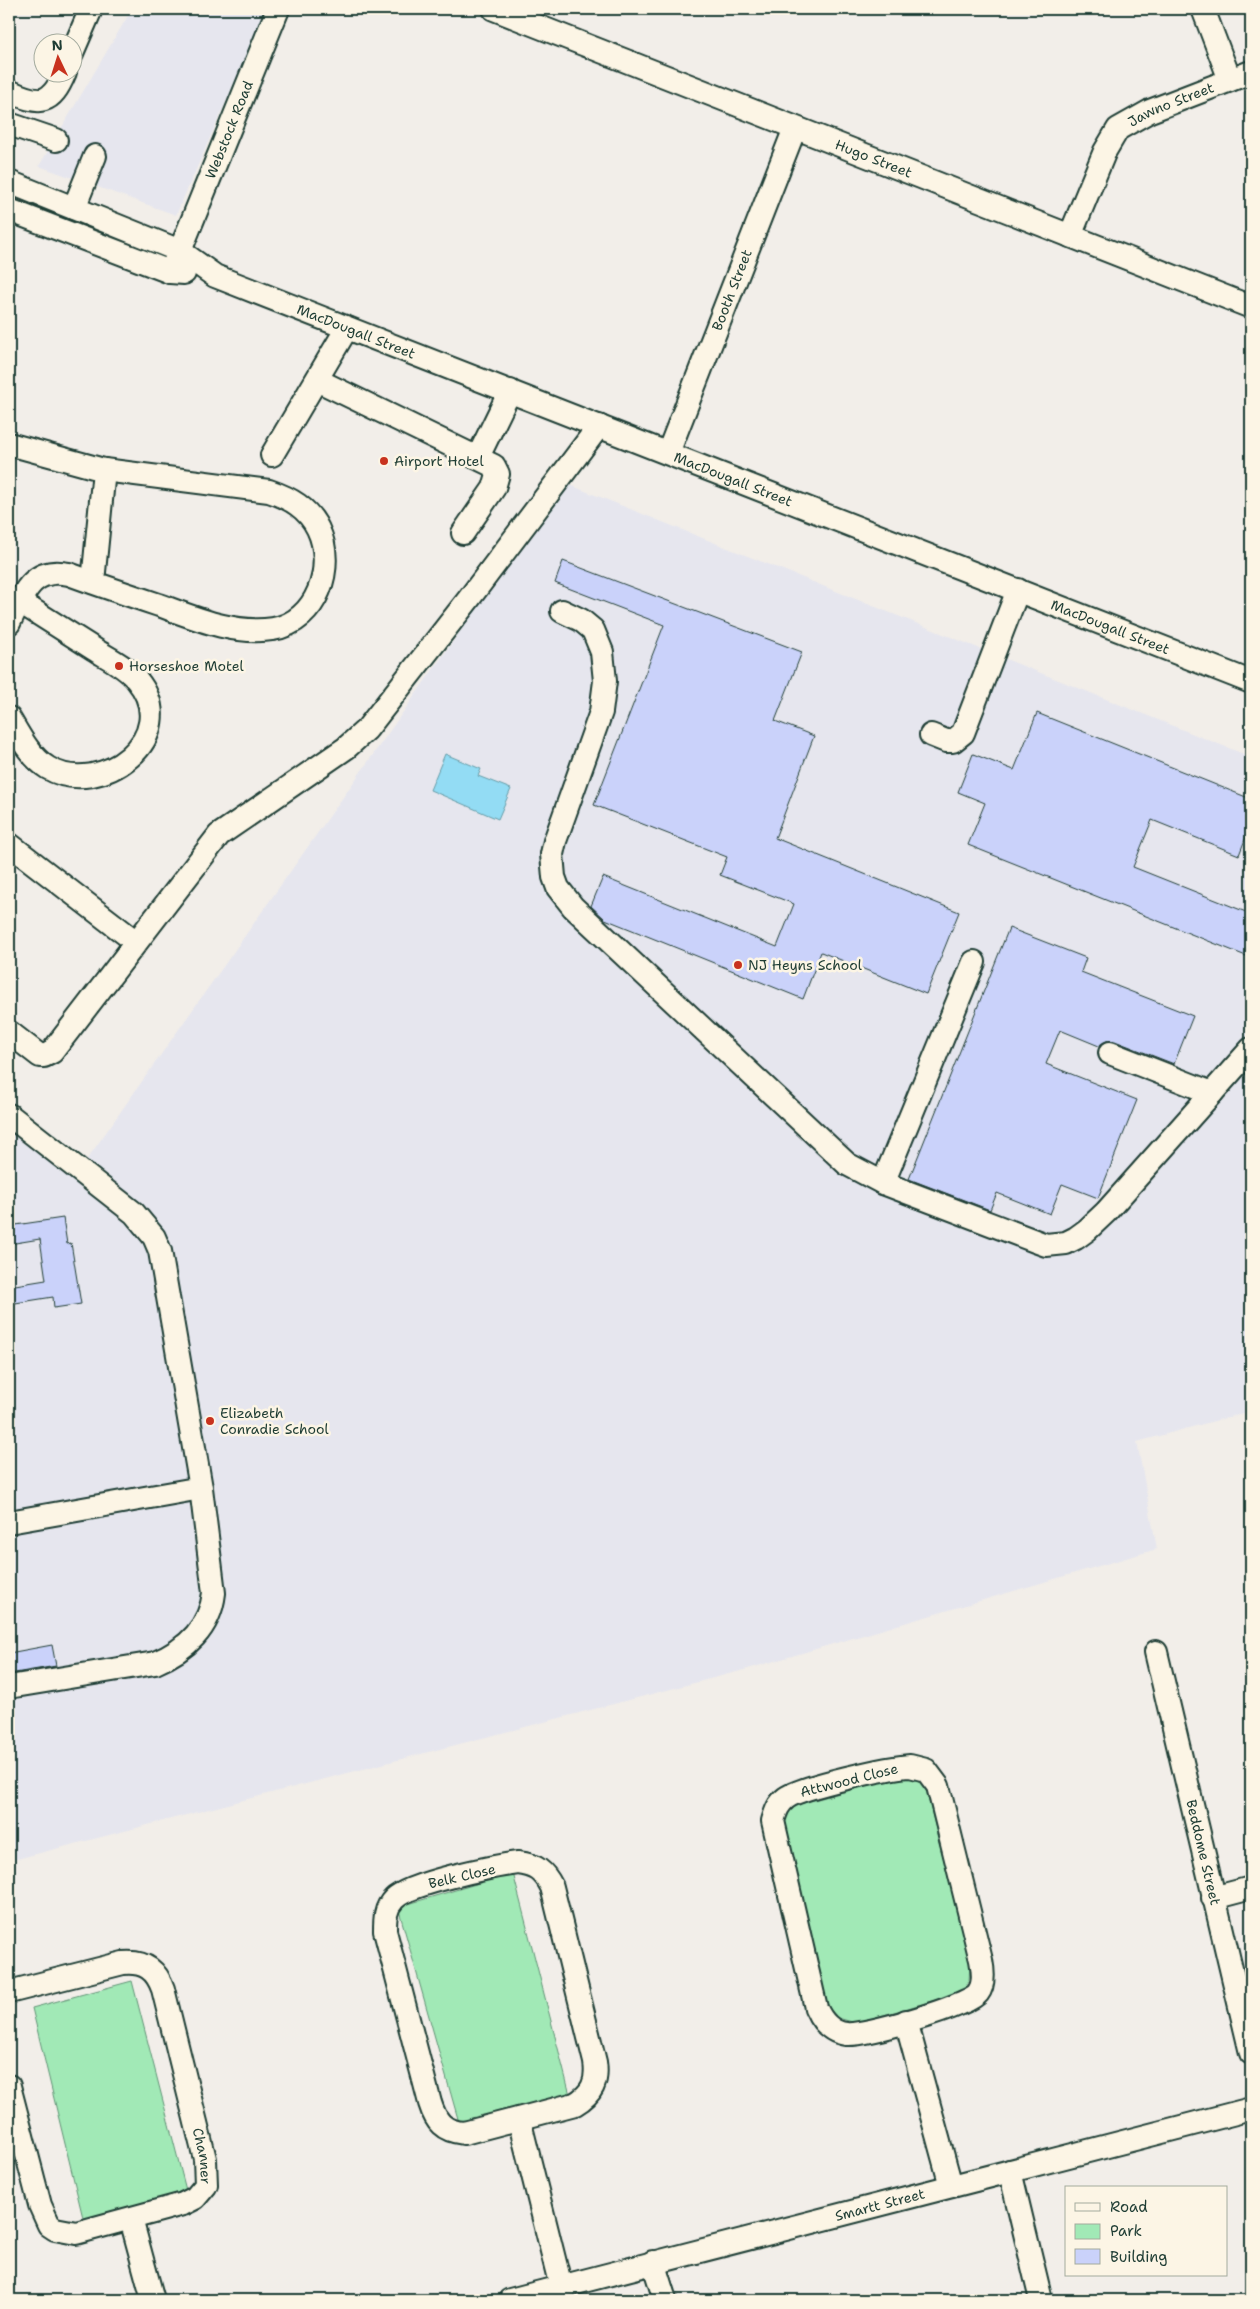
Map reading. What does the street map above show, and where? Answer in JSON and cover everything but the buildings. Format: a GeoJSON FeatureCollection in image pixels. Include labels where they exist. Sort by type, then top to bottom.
{"type":"FeatureCollection","features":[{"type":"Feature","properties":{"kind":"street"},"geometry":{"type":"LineString","coordinates":[[81,32],[91,9]]}},
{"type":"Feature","properties":{"kind":"street","name":"Webstock Road"},"geometry":{"type":"LineString","coordinates":[[170,272],[278,9]]}},
{"type":"Feature","properties":{"kind":"street","name":"Hugo Street"},"geometry":{"type":"LineString","coordinates":[[494,9],[1251,307]]}},
{"type":"Feature","properties":{"kind":"street"},"geometry":{"type":"LineString","coordinates":[[1203,9],[1230,80]]}},
{"type":"Feature","properties":{"kind":"street","name":"Jawno Street"},"geometry":{"type":"LineString","coordinates":[[1070,236],[1105,151],[1118,129],[1150,111],[1251,72]]}},
{"type":"Feature","properties":{"kind":"street"},"geometry":{"type":"LineString","coordinates":[[9,91],[36,101],[47,99],[64,87]]}},
{"type":"Feature","properties":{"kind":"street"},"geometry":{"type":"LineString","coordinates":[[9,124],[56,140]]}},
{"type":"Feature","properties":{"kind":"street","name":"Booth Street"},"geometry":{"type":"LineString","coordinates":[[668,453],[796,128]]}},
{"type":"Feature","properties":{"kind":"street"},"geometry":{"type":"LineString","coordinates":[[74,208],[95,156]]}},
{"type":"Feature","properties":{"kind":"street","name":"MacDougall Street"},"geometry":{"type":"LineString","coordinates":[[9,182],[180,251],[215,276],[1251,682]]}},
{"type":"Feature","properties":{"kind":"street","name":"MacDougall Street"},"geometry":{"type":"LineString","coordinates":[[9,210],[170,272],[215,276]]}},
{"type":"Feature","properties":{"kind":"street"},"geometry":{"type":"LineString","coordinates":[[272,455],[347,328]]}},
{"type":"Feature","properties":{"kind":"street"},"geometry":{"type":"LineString","coordinates":[[317,380],[494,466],[498,472],[494,488],[462,533]]}},
{"type":"Feature","properties":{"kind":"street"},"geometry":{"type":"LineString","coordinates":[[478,457],[510,391]]}},
{"type":"Feature","properties":{"kind":"street"},"geometry":{"type":"LineString","coordinates":[[9,1032],[40,1056],[48,1055],[219,835],[340,753],[367,729],[600,426]]}},
{"type":"Feature","properties":{"kind":"street"},"geometry":{"type":"LineString","coordinates":[[9,444],[104,470],[269,491],[293,501],[305,510],[318,529],[323,548],[323,574],[316,600],[300,617],[276,629],[248,631],[196,618],[93,582],[58,572],[44,573],[34,581],[9,623]]}},
{"type":"Feature","properties":{"kind":"street"},"geometry":{"type":"LineString","coordinates":[[93,582],[104,470]]}},
{"type":"Feature","properties":{"kind":"street"},"geometry":{"type":"LineString","coordinates":[[931,735],[949,742],[957,740],[963,733],[1018,590]]}},
{"type":"Feature","properties":{"kind":"street"},"geometry":{"type":"LineString","coordinates":[[9,718],[28,749],[48,768],[72,775],[86,775],[111,768],[135,752],[148,734],[152,718],[145,693],[131,674],[20,602]]}},
{"type":"Feature","properties":{"kind":"street"},"geometry":{"type":"LineString","coordinates":[[562,611],[588,625],[597,636],[602,652],[605,681],[601,712],[554,841],[552,865],[558,888],[573,907],[847,1164],[883,1183],[1035,1241],[1046,1244],[1066,1243],[1076,1238],[1106,1212],[1251,1049]]}},
{"type":"Feature","properties":{"kind":"street"},"geometry":{"type":"LineString","coordinates":[[9,844],[136,942]]}},
{"type":"Feature","properties":{"kind":"street"},"geometry":{"type":"LineString","coordinates":[[883,1183],[974,962]]}},
{"type":"Feature","properties":{"kind":"street"},"geometry":{"type":"LineString","coordinates":[[1110,1053],[1212,1093]]}},
{"type":"Feature","properties":{"kind":"street"},"geometry":{"type":"LineString","coordinates":[[9,1115],[134,1213],[154,1238],[163,1266],[201,1488],[214,1593],[212,1608],[193,1639],[175,1654],[155,1663],[9,1687]]}},
{"type":"Feature","properties":{"kind":"street"},"geometry":{"type":"LineString","coordinates":[[9,1522],[201,1488]]}},
{"type":"Feature","properties":{"kind":"street","name":"Beddome Street"},"geometry":{"type":"LineString","coordinates":[[1156,1652],[1251,2053]]}},
{"type":"Feature","properties":{"kind":"street","name":"Attwood Close"},"geometry":{"type":"LineString","coordinates":[[910,1766],[926,1770],[938,1786],[981,1960],[983,1977],[978,1993],[971,1999],[961,2004],[906,2021],[866,2032],[847,2034],[829,2028],[819,2016],[813,1999],[773,1821],[777,1808],[782,1801],[799,1791],[891,1768],[910,1766]]}},
{"type":"Feature","properties":{"kind":"street","name":"Belk Close"},"geometry":{"type":"LineString","coordinates":[[518,1863],[535,1867],[542,1872],[552,1887],[596,2069],[590,2094],[582,2100],[575,2104],[519,2119],[464,2133],[446,2130],[438,2123],[430,2103],[385,1931],[384,1920],[389,1906],[395,1898],[415,1887],[518,1863]]}},
{"type":"Feature","properties":{"kind":"street"},"geometry":{"type":"LineString","coordinates":[[1213,1898],[1251,1888]]}},
{"type":"Feature","properties":{"kind":"street","name":"Channer"},"geometry":{"type":"LineString","coordinates":[[9,1992],[25,1986],[123,1963],[149,1966],[159,1977],[205,2159],[206,2186],[195,2198],[131,2219],[76,2233],[55,2229],[49,2225],[40,2205],[9,2086]]}},
{"type":"Feature","properties":{"kind":"street"},"geometry":{"type":"LineString","coordinates":[[906,2021],[951,2186]]}},
{"type":"Feature","properties":{"kind":"street","name":"Smartt Street"},"geometry":{"type":"LineString","coordinates":[[510,2300],[1251,2109]]}},
{"type":"Feature","properties":{"kind":"street"},"geometry":{"type":"LineString","coordinates":[[519,2119],[561,2287]]}},
{"type":"Feature","properties":{"kind":"street"},"geometry":{"type":"LineString","coordinates":[[1010,2171],[1041,2300]]}},
{"type":"Feature","properties":{"kind":"street"},"geometry":{"type":"LineString","coordinates":[[131,2219],[153,2300]]}},
{"type":"Feature","properties":{"kind":"street"},"geometry":{"type":"LineString","coordinates":[[653,2262],[665,2300]]}},
{"type":"Feature","properties":{"kind":"shaded area"},"geometry":{"type":"Polygon","coordinates":[[[132,9],[267,9],[176,215],[39,166],[132,9]]]}},
{"type":"Feature","properties":{"kind":"shaded area","name":"NJ Heyns School"},"geometry":{"type":"Polygon","coordinates":[[[565,483],[1251,757],[1251,1411],[1137,1442],[1157,1549],[744,1670],[9,1861],[9,1118],[78,1172],[565,483]]]}},
{"type":"Feature","properties":{"kind":"green space"},"geometry":{"type":"Polygon","coordinates":[[[905,1775],[919,1779],[925,1786],[970,1963],[969,1981],[963,1992],[856,2023],[838,2018],[826,2005],[783,1824],[786,1814],[796,1805],[905,1775]]]}},
{"type":"Feature","properties":{"kind":"green space"},"geometry":{"type":"Polygon","coordinates":[[[513,1873],[570,2095],[460,2126],[398,1907],[513,1873]]]}},
{"type":"Feature","properties":{"kind":"green space"},"geometry":{"type":"Polygon","coordinates":[[[132,1981],[188,2198],[85,2226],[32,2008],[132,1981]]]}},
{"type":"Feature","properties":{"kind":"water"},"geometry":{"type":"Polygon","coordinates":[[[445,754],[481,769],[478,776],[511,789],[498,819],[430,790],[445,754]]]}},
{"type":"Feature","properties":{"kind":"place","name":"Airport Hotel"},"geometry":{"type":"Point","coordinates":[384,461]}},
{"type":"Feature","properties":{"kind":"place","name":"Horseshoe Motel"},"geometry":{"type":"Point","coordinates":[119,666]}},
{"type":"Feature","properties":{"kind":"place","name":"NJ Heyns School"},"geometry":{"type":"Point","coordinates":[738,965]}},
{"type":"Feature","properties":{"kind":"place","name":"Elizabeth Conradie School"},"geometry":{"type":"Point","coordinates":[210,1421]}}]}
